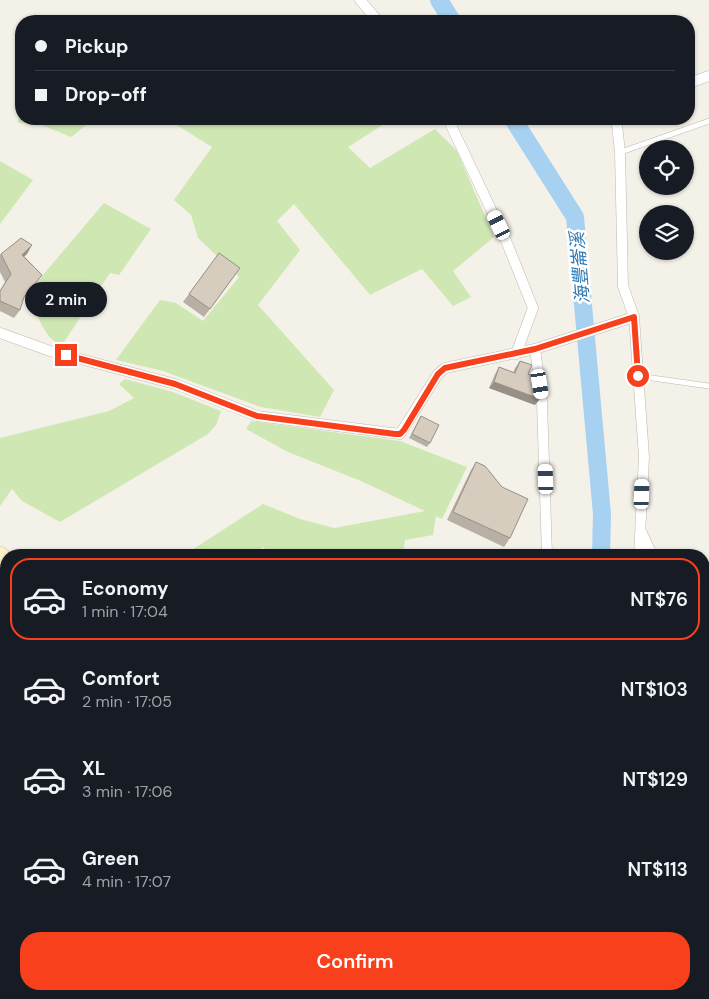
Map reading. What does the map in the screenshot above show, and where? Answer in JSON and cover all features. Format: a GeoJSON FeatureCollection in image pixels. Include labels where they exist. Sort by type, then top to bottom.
{"type":"FeatureCollection","features":[{"type":"Feature","properties":{"kind":"street"},"geometry":{"type":"LineString","coordinates":[[360,0],[373,15]]}},
{"type":"Feature","properties":{"kind":"street"},"geometry":{"type":"LineString","coordinates":[[695,82],[709,76]]}},
{"type":"Feature","properties":{"kind":"street"},"geometry":{"type":"LineString","coordinates":[[451,125],[507,243],[533,308],[516,354]]}},
{"type":"Feature","properties":{"kind":"street"},"geometry":{"type":"LineString","coordinates":[[617,125],[620,152],[623,286],[634,317],[644,457],[639,549]]}},
{"type":"Feature","properties":{"kind":"street"},"geometry":{"type":"LineString","coordinates":[[0,332],[50,351],[175,384],[257,416],[400,434],[438,374],[445,368],[535,349],[634,317]]}},
{"type":"Feature","properties":{"kind":"street"},"geometry":{"type":"LineString","coordinates":[[535,349],[542,402],[547,549]]}},
{"type":"Feature","properties":{"kind":"street"},"geometry":{"type":"LineString","coordinates":[[641,530],[649,549]]}},
{"type":"Feature","properties":{"kind":"lane"},"geometry":{"type":"LineString","coordinates":[[620,152],[709,122]]}},
{"type":"Feature","properties":{"kind":"lane"},"geometry":{"type":"LineString","coordinates":[[638,376],[709,386]]}},
{"type":"Feature","properties":{"kind":"green space"},"geometry":{"type":"Polygon","coordinates":[[[41,125],[86,125],[71,137],[41,125]]]}},
{"type":"Feature","properties":{"kind":"green space"},"geometry":{"type":"Polygon","coordinates":[[[177,125],[383,125],[348,147],[370,168],[435,129],[457,151],[494,237],[453,271],[471,297],[453,306],[422,269],[370,295],[294,204],[277,221],[300,250],[258,305],[334,390],[320,417],[261,407],[163,371],[116,360],[160,300],[176,303],[203,321],[239,277],[198,238],[191,215],[174,200],[212,147],[177,125]]]}},
{"type":"Feature","properties":{"kind":"green space"},"geometry":{"type":"Polygon","coordinates":[[[0,161],[33,180],[0,224],[0,161]]]}},
{"type":"Feature","properties":{"kind":"green space"},"geometry":{"type":"Polygon","coordinates":[[[104,203],[151,229],[119,275],[110,273],[62,345],[55,342],[45,331],[30,296],[36,283],[104,203]]]}},
{"type":"Feature","properties":{"kind":"green space"},"geometry":{"type":"Polygon","coordinates":[[[125,379],[173,392],[221,411],[216,425],[208,434],[60,522],[22,501],[12,489],[0,506],[0,438],[109,411],[134,398],[119,384],[125,379]]]}},
{"type":"Feature","properties":{"kind":"green space"},"geometry":{"type":"Polygon","coordinates":[[[251,421],[400,441],[467,467],[442,519],[436,516],[433,535],[405,540],[404,549],[264,549],[263,547],[260,549],[193,549],[263,504],[300,519],[334,528],[425,511],[361,481],[288,452],[246,429],[251,421]]]}},
{"type":"Feature","properties":{"kind":"building"},"geometry":{"type":"Polygon","coordinates":[[[21,238],[32,245],[22,255],[42,275],[24,297],[20,310],[0,301],[0,291],[11,274],[1,254],[21,238]]]}},
{"type":"Feature","properties":{"kind":"building"},"geometry":{"type":"Polygon","coordinates":[[[219,253],[240,268],[210,309],[189,294],[219,253]]]}},
{"type":"Feature","properties":{"kind":"building"},"geometry":{"type":"Polygon","coordinates":[[[520,361],[532,365],[528,374],[537,378],[540,399],[494,382],[499,367],[515,373],[520,361]]]}},
{"type":"Feature","properties":{"kind":"building"},"geometry":{"type":"Polygon","coordinates":[[[421,416],[439,425],[430,443],[412,434],[421,416]]]}},
{"type":"Feature","properties":{"kind":"building"},"geometry":{"type":"Polygon","coordinates":[[[476,462],[485,466],[502,487],[528,499],[510,538],[453,512],[476,462]]]}},
{"type":"Feature","properties":{"kind":"waterway","name":"海豐崙溪"},"geometry":{"type":"LineString","coordinates":[[439,0],[448,15]]}},
{"type":"Feature","properties":{"kind":"waterway","name":"海豐崙溪"},"geometry":{"type":"LineString","coordinates":[[517,125],[575,217],[602,514],[601,549]]}},
{"type":"Feature","properties":{"kind":"route"},"geometry":{"type":"LineString","coordinates":[[66,355],[175,384],[257,416],[395,434],[400,434],[404,430],[438,374],[445,368],[535,349],[634,317],[638,376]]}}]}
